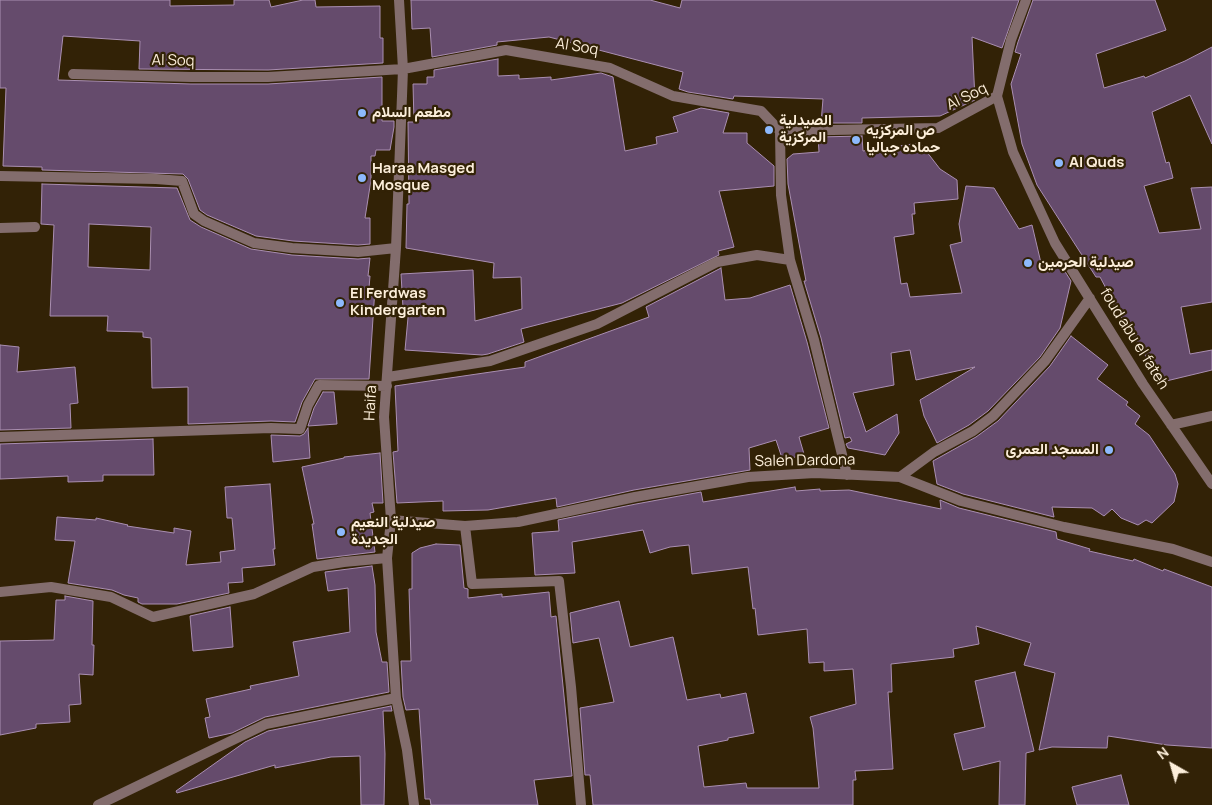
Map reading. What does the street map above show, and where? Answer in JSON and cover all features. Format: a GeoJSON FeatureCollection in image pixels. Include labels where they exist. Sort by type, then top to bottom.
{"type":"FeatureCollection","features":[{"type":"Feature","properties":{"kind":"street","name":"Haifa"},"geometry":{"type":"LineString","coordinates":[[400,0],[403,69],[396,248],[384,417],[391,520],[387,558],[396,698],[407,750],[414,805]]}},
{"type":"Feature","properties":{"kind":"street"},"geometry":{"type":"LineString","coordinates":[[998,96],[1010,40],[1026,0]]}},
{"type":"Feature","properties":{"kind":"street","name":"Al Soq"},"geometry":{"type":"LineString","coordinates":[[73,74],[268,77],[403,69],[506,50],[610,68],[673,96],[761,111],[780,131],[938,128],[998,96],[1013,152]]}},
{"type":"Feature","properties":{"kind":"street"},"geometry":{"type":"LineString","coordinates":[[780,131],[781,196],[790,260],[814,340],[847,474]]}},
{"type":"Feature","properties":{"kind":"street","name":"foud abu el fateh"},"geometry":{"type":"LineString","coordinates":[[1013,152],[1055,243],[1171,425],[1212,484]]}},
{"type":"Feature","properties":{"kind":"street"},"geometry":{"type":"LineString","coordinates":[[0,176],[156,178],[182,181],[194,214],[204,221],[254,243],[292,248],[358,252],[396,248]]}},
{"type":"Feature","properties":{"kind":"street"},"geometry":{"type":"LineString","coordinates":[[0,228],[35,227]]}},
{"type":"Feature","properties":{"kind":"street"},"geometry":{"type":"LineString","coordinates":[[0,436],[300,428],[308,405],[319,385],[387,382],[490,361],[597,324],[718,262],[757,255],[790,260]]}},
{"type":"Feature","properties":{"kind":"street"},"geometry":{"type":"LineString","coordinates":[[900,477],[934,452],[973,432],[993,416],[1045,361],[1090,298]]}},
{"type":"Feature","properties":{"kind":"street"},"geometry":{"type":"LineString","coordinates":[[1171,425],[1212,416]]}},
{"type":"Feature","properties":{"kind":"street","name":"Saleh Dardona"},"geometry":{"type":"LineString","coordinates":[[391,520],[466,526],[518,522],[635,497],[748,477],[815,473],[847,474],[900,477],[961,501],[1064,527],[1173,548],[1212,562]]}},
{"type":"Feature","properties":{"kind":"street"},"geometry":{"type":"LineString","coordinates":[[466,526],[472,584],[559,581],[581,805]]}},
{"type":"Feature","properties":{"kind":"street"},"geometry":{"type":"LineString","coordinates":[[0,592],[51,588],[111,597],[153,617],[254,594],[313,568],[344,562],[387,558]]}},
{"type":"Feature","properties":{"kind":"street"},"geometry":{"type":"LineString","coordinates":[[98,805],[266,724],[396,698]]}},
{"type":"Feature","properties":{"kind":"building"},"geometry":{"type":"Polygon","coordinates":[[[0,0],[170,0],[170,6],[234,5],[234,0],[269,0],[271,7],[303,0],[315,0],[316,7],[380,6],[380,38],[383,38],[383,63],[268,70],[139,69],[140,41],[63,36],[58,80],[268,84],[382,77],[382,121],[394,121],[394,127],[390,150],[376,150],[375,156],[371,156],[371,180],[365,218],[370,218],[370,244],[293,241],[256,236],[207,215],[200,210],[188,179],[183,174],[42,170],[42,167],[3,166],[6,88],[0,88],[0,0]]]}},
{"type":"Feature","properties":{"kind":"building"},"geometry":{"type":"Polygon","coordinates":[[[411,0],[650,0],[680,8],[682,0],[1019,0],[1002,48],[972,37],[975,100],[940,116],[862,118],[862,123],[821,123],[823,99],[734,96],[733,99],[688,92],[679,89],[683,72],[549,37],[497,42],[497,45],[432,57],[430,28],[412,29],[411,0]]]}},
{"type":"Feature","properties":{"kind":"building"},"geometry":{"type":"Polygon","coordinates":[[[1033,0],[1155,0],[1166,30],[1096,54],[1104,88],[1144,76],[1145,78],[1212,47],[1212,144],[1190,95],[1152,112],[1166,163],[1169,162],[1173,178],[1144,186],[1159,233],[1201,229],[1191,188],[1212,187],[1212,302],[1181,307],[1190,354],[1212,350],[1212,370],[1162,382],[1105,291],[1108,292],[1100,277],[1096,277],[1037,185],[1022,144],[1011,84],[1021,54],[1015,52],[1033,0]]]}},
{"type":"Feature","properties":{"kind":"building"},"geometry":{"type":"Polygon","coordinates":[[[498,59],[498,76],[519,75],[519,79],[551,77],[551,80],[601,73],[613,77],[625,151],[657,144],[656,137],[678,132],[673,117],[701,108],[729,113],[723,133],[747,133],[747,143],[774,166],[774,186],[719,191],[734,247],[718,251],[719,255],[622,303],[521,329],[524,342],[488,354],[405,350],[409,307],[403,308],[401,274],[473,270],[475,321],[522,309],[521,277],[493,278],[494,263],[406,248],[407,204],[409,204],[408,122],[414,122],[413,84],[427,84],[427,77],[434,77],[434,70],[498,59]]]}},
{"type":"Feature","properties":{"kind":"building"},"geometry":{"type":"Polygon","coordinates":[[[862,136],[863,151],[920,143],[940,169],[957,180],[958,199],[914,203],[915,214],[912,214],[914,234],[894,237],[901,284],[907,283],[910,297],[962,293],[950,245],[962,242],[959,224],[966,186],[994,188],[1019,229],[1032,225],[1041,263],[1051,264],[1064,270],[1071,281],[1060,328],[1040,357],[988,411],[969,425],[937,443],[924,416],[920,400],[975,367],[916,380],[910,350],[891,353],[894,385],[853,393],[866,432],[897,414],[899,433],[885,455],[848,448],[846,444],[852,441],[850,437],[845,438],[821,338],[804,281],[806,281],[788,184],[787,159],[793,154],[819,152],[818,137],[862,136]]]}},
{"type":"Feature","properties":{"kind":"building"},"geometry":{"type":"Polygon","coordinates":[[[42,184],[177,188],[190,220],[201,227],[251,249],[292,255],[370,258],[369,288],[375,288],[369,379],[315,379],[302,402],[295,422],[188,424],[188,387],[152,388],[151,338],[143,337],[143,332],[107,331],[108,316],[50,316],[54,225],[41,224],[42,184]],[[89,224],[88,267],[150,270],[151,227],[89,224]]]}},
{"type":"Feature","properties":{"kind":"building"},"geometry":{"type":"Polygon","coordinates":[[[721,268],[725,300],[750,298],[790,285],[829,428],[799,437],[804,454],[783,461],[776,440],[749,448],[750,470],[634,490],[557,507],[556,498],[488,510],[443,511],[443,501],[397,503],[393,452],[398,451],[395,386],[525,367],[525,362],[649,317],[646,307],[721,268]]]}},
{"type":"Feature","properties":{"kind":"building"},"geometry":{"type":"Polygon","coordinates":[[[1071,336],[1108,365],[1097,379],[1128,402],[1126,405],[1140,416],[1135,424],[1149,435],[1175,474],[1178,484],[1174,502],[1152,523],[1146,520],[1138,525],[1121,518],[1112,509],[1104,516],[1092,508],[1052,507],[1054,517],[963,494],[937,484],[933,461],[976,437],[998,421],[1050,366],[1071,336]]]}},
{"type":"Feature","properties":{"kind":"building"},"geometry":{"type":"Polygon","coordinates":[[[0,345],[19,347],[17,372],[75,367],[78,403],[70,404],[71,428],[0,430],[0,345]]]}},
{"type":"Feature","properties":{"kind":"building"},"geometry":{"type":"Polygon","coordinates":[[[323,392],[334,392],[337,424],[308,426],[314,408],[323,392]]]}},
{"type":"Feature","properties":{"kind":"building"},"geometry":{"type":"Polygon","coordinates":[[[308,428],[310,458],[273,462],[271,435],[300,436],[308,428]]]}},
{"type":"Feature","properties":{"kind":"building"},"geometry":{"type":"Polygon","coordinates":[[[153,439],[154,475],[103,475],[103,481],[68,482],[68,476],[0,479],[0,444],[153,439]]]}},
{"type":"Feature","properties":{"kind":"building"},"geometry":{"type":"Polygon","coordinates":[[[380,453],[383,503],[372,503],[374,512],[370,513],[375,552],[317,559],[312,524],[314,524],[302,467],[344,457],[380,453]]]}},
{"type":"Feature","properties":{"kind":"building"},"geometry":{"type":"Polygon","coordinates":[[[270,484],[275,565],[242,568],[243,582],[228,583],[229,593],[177,604],[142,604],[138,602],[138,598],[112,590],[68,583],[75,541],[55,540],[57,517],[96,520],[96,518],[127,526],[174,533],[174,528],[191,531],[186,565],[221,562],[220,552],[235,550],[232,518],[227,518],[225,487],[270,484]]]}},
{"type":"Feature","properties":{"kind":"building"},"geometry":{"type":"Polygon","coordinates":[[[795,487],[796,491],[820,489],[820,491],[849,490],[941,509],[940,500],[959,508],[1056,532],[1057,539],[1090,549],[1089,551],[1133,561],[1134,559],[1212,587],[1212,748],[1167,745],[1108,736],[1107,748],[1052,747],[1039,750],[1055,673],[1024,665],[1031,643],[976,626],[979,644],[953,649],[954,657],[891,664],[892,692],[888,692],[893,769],[855,771],[856,780],[853,780],[853,805],[593,805],[590,775],[585,775],[580,708],[614,702],[599,638],[573,643],[570,613],[619,601],[630,647],[673,637],[687,700],[720,694],[721,698],[746,693],[754,733],[698,746],[704,787],[746,783],[747,788],[819,788],[813,728],[810,717],[856,704],[853,669],[824,671],[824,662],[809,663],[807,629],[758,635],[748,567],[692,574],[689,545],[670,547],[650,553],[643,530],[572,542],[575,573],[535,575],[532,533],[559,531],[558,520],[701,492],[703,502],[795,487]]]}},
{"type":"Feature","properties":{"kind":"building"},"geometry":{"type":"Polygon","coordinates":[[[436,544],[460,545],[464,588],[468,589],[468,598],[502,594],[502,597],[549,592],[551,617],[556,616],[572,776],[534,780],[538,805],[431,805],[430,799],[425,799],[419,709],[406,710],[403,697],[401,661],[411,661],[409,589],[412,589],[412,553],[420,548],[436,544]]]}},
{"type":"Feature","properties":{"kind":"building"},"geometry":{"type":"Polygon","coordinates":[[[372,566],[375,585],[376,632],[382,662],[387,662],[389,692],[265,717],[232,733],[209,738],[205,718],[210,717],[206,699],[251,689],[250,686],[299,676],[293,642],[350,632],[348,588],[328,591],[325,572],[372,566]]]}},
{"type":"Feature","properties":{"kind":"building"},"geometry":{"type":"Polygon","coordinates":[[[65,596],[93,601],[93,675],[79,674],[81,704],[69,705],[70,722],[36,724],[36,728],[0,735],[0,641],[54,640],[56,600],[65,600],[65,596]]]}},
{"type":"Feature","properties":{"kind":"building"},"geometry":{"type":"Polygon","coordinates":[[[230,607],[233,647],[193,651],[190,616],[230,607]]]}},
{"type":"Feature","properties":{"kind":"building"},"geometry":{"type":"Polygon","coordinates":[[[1015,672],[1034,751],[1026,753],[1025,805],[999,805],[1000,761],[963,770],[954,734],[985,727],[975,681],[1015,672]]]}},
{"type":"Feature","properties":{"kind":"building"},"geometry":{"type":"Polygon","coordinates":[[[391,706],[392,711],[383,711],[385,754],[384,805],[361,805],[360,756],[331,757],[275,768],[275,765],[177,793],[176,791],[245,742],[268,731],[391,706]]]}},
{"type":"Feature","properties":{"kind":"building"},"geometry":{"type":"Polygon","coordinates":[[[1121,775],[1129,805],[1077,805],[1072,787],[1121,775]]]}},
{"type":"Feature","properties":{"kind":"place","name":"مطعم السلام"},"geometry":{"type":"Point","coordinates":[362,113]}},
{"type":"Feature","properties":{"kind":"place","name":"الصيدلية المركزية"},"geometry":{"type":"Point","coordinates":[769,130]}},
{"type":"Feature","properties":{"kind":"place","name":"ص المركزيه حماده جباليا"},"geometry":{"type":"Point","coordinates":[856,140]}},
{"type":"Feature","properties":{"kind":"place","name":"Al Quds"},"geometry":{"type":"Point","coordinates":[1059,163]}},
{"type":"Feature","properties":{"kind":"place","name":"Haraa Masged Mosque"},"geometry":{"type":"Point","coordinates":[362,178]}},
{"type":"Feature","properties":{"kind":"place","name":"صيدلية الحرمين"},"geometry":{"type":"Point","coordinates":[1028,263]}},
{"type":"Feature","properties":{"kind":"place","name":"El Ferdwas Kindergarten"},"geometry":{"type":"Point","coordinates":[340,303]}},
{"type":"Feature","properties":{"kind":"place","name":"المسجد العمرى"},"geometry":{"type":"Point","coordinates":[1109,450]}},
{"type":"Feature","properties":{"kind":"place","name":"صيدلية النعيم الجديدة"},"geometry":{"type":"Point","coordinates":[341,532]}}]}
